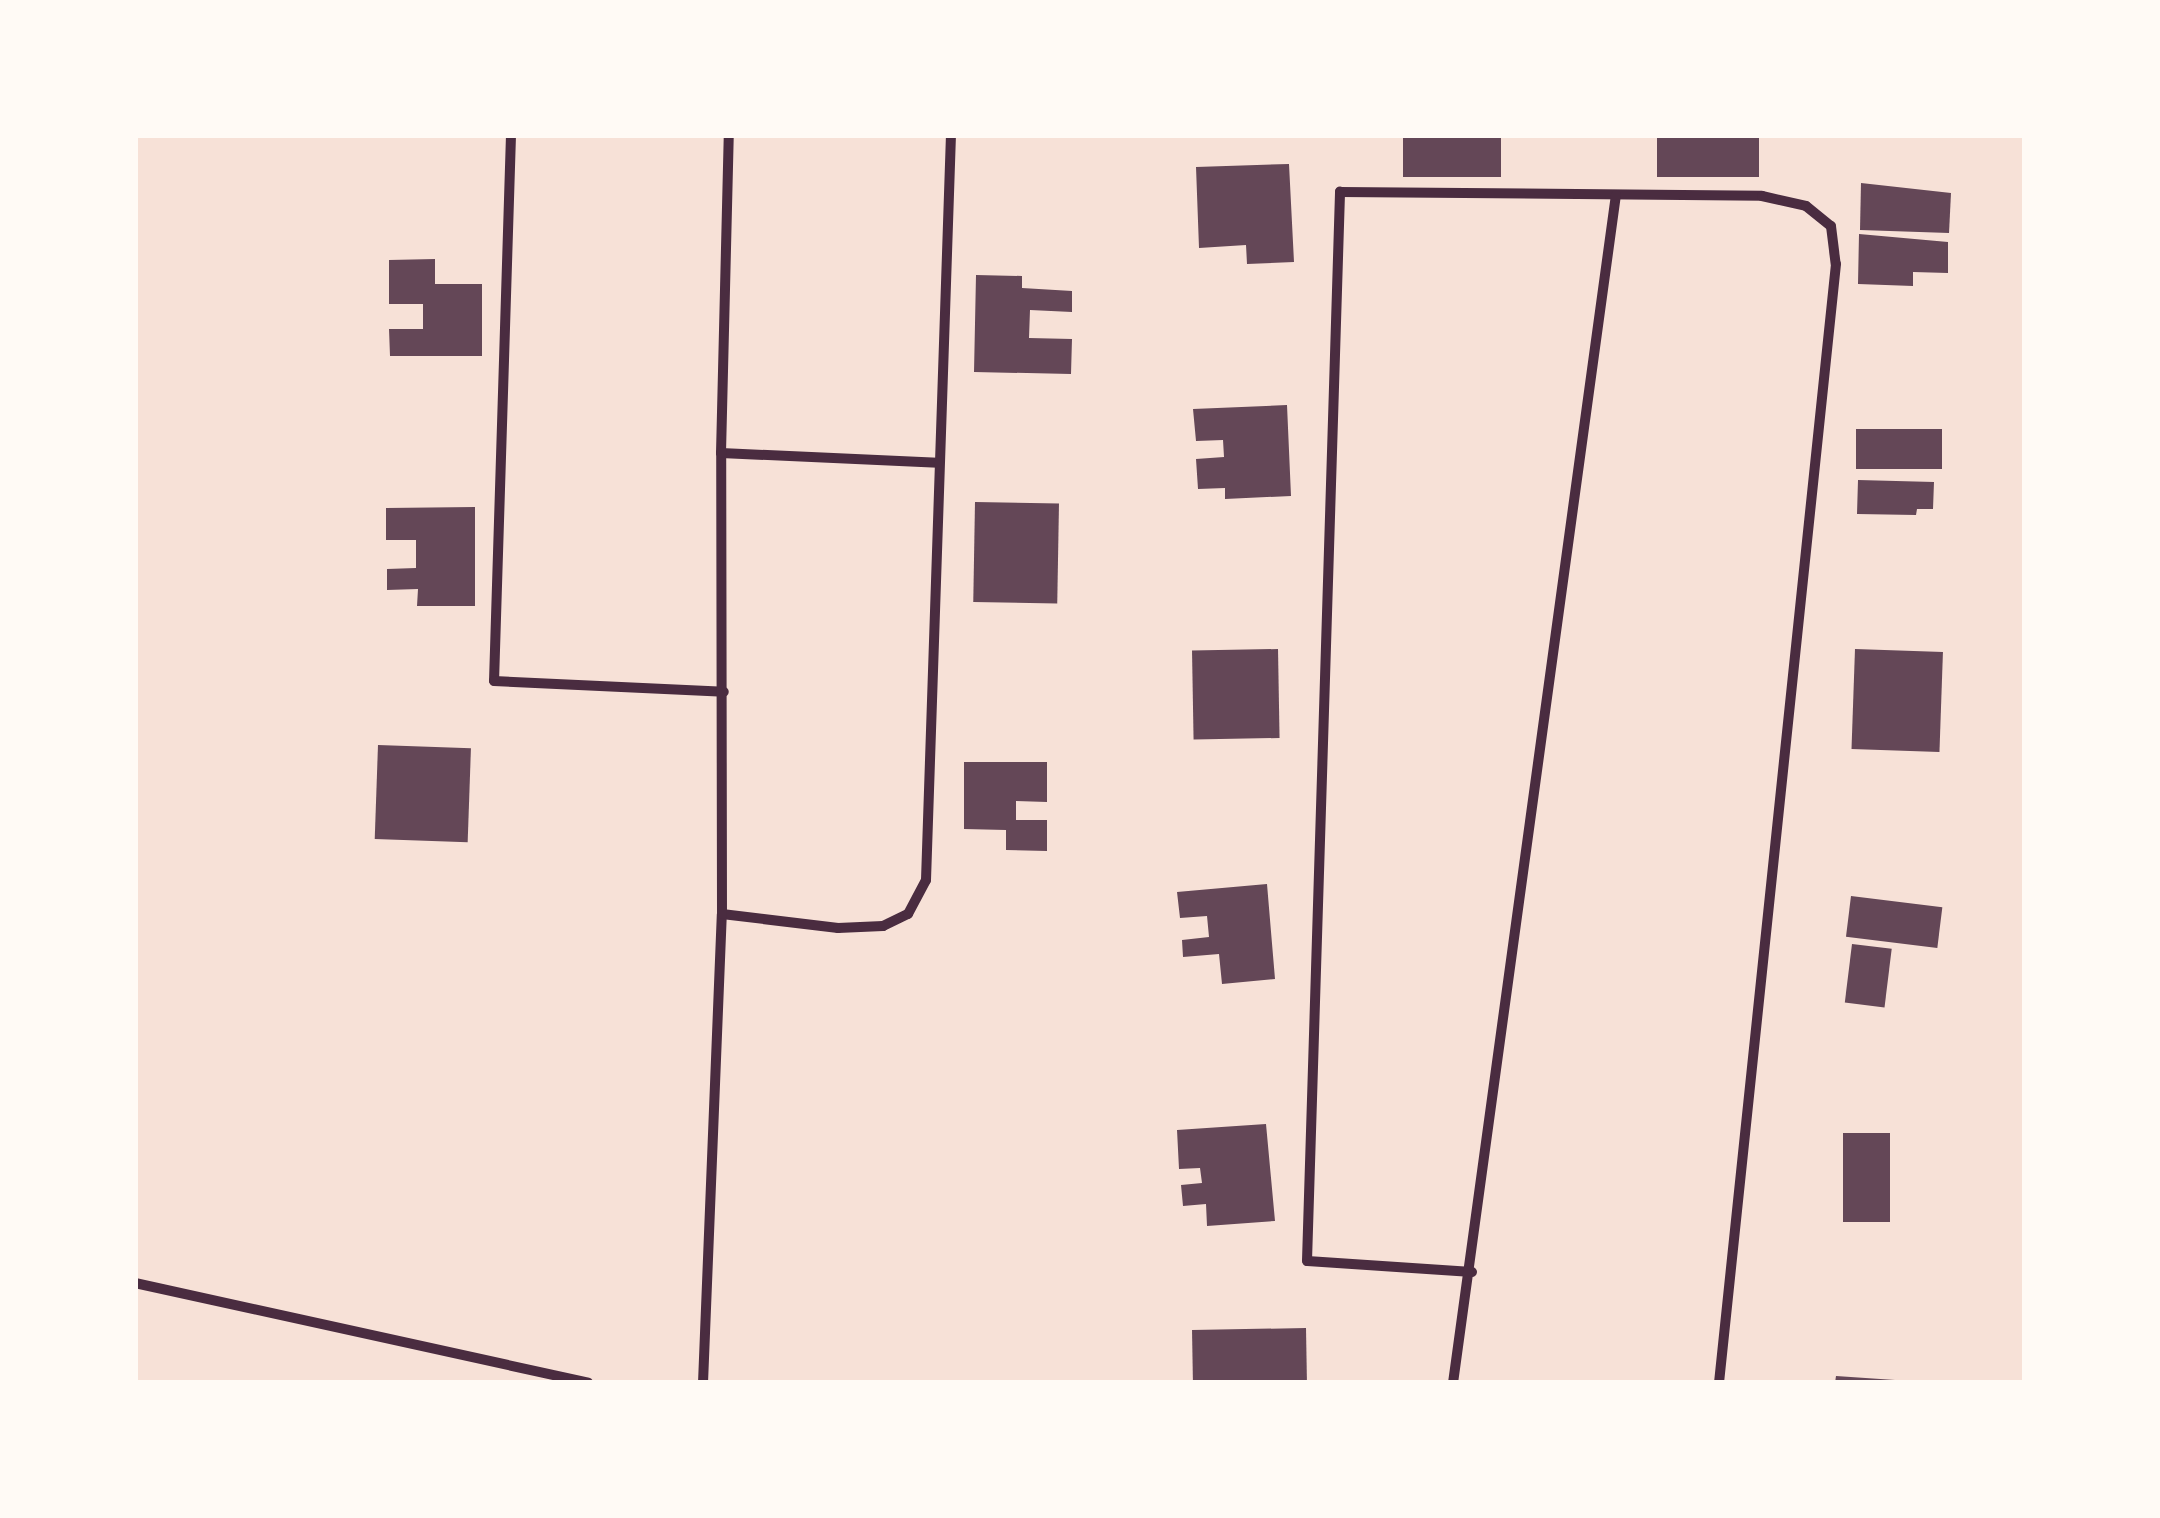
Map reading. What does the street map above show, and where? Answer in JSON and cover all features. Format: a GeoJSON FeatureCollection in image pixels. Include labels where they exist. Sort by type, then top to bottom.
{"type":"FeatureCollection","features":[{"type":"Feature","properties":{"kind":"street"},"geometry":{"type":"LineString","coordinates":[[511,135],[494,681],[724,692]]}},
{"type":"Feature","properties":{"kind":"street"},"geometry":{"type":"LineString","coordinates":[[703,1383],[722,914],[721,452],[729,135]]}},
{"type":"Feature","properties":{"kind":"street"},"geometry":{"type":"LineString","coordinates":[[722,914],[838,928],[884,926],[908,914],[926,880],[951,135]]}},
{"type":"Feature","properties":{"kind":"street"},"geometry":{"type":"LineString","coordinates":[[1472,1272],[1308,1261],[1340,192],[1762,196],[1806,206],[1830,226],[1836,264],[1720,1383]]}},
{"type":"Feature","properties":{"kind":"street"},"geometry":{"type":"LineString","coordinates":[[1453,1383],[1472,1272],[1616,195]]}},
{"type":"Feature","properties":{"kind":"street"},"geometry":{"type":"LineString","coordinates":[[721,452],[938,463]]}},
{"type":"Feature","properties":{"kind":"street"},"geometry":{"type":"LineString","coordinates":[[135,1282],[588,1383]]}},
{"type":"Feature","properties":{"kind":"building"},"geometry":{"type":"Polygon","coordinates":[[[1403,135],[1501,135],[1501,177],[1403,177],[1403,135]]]}},
{"type":"Feature","properties":{"kind":"building"},"geometry":{"type":"Polygon","coordinates":[[[1657,135],[1759,135],[1759,177],[1657,177],[1657,135]]]}},
{"type":"Feature","properties":{"kind":"building"},"geometry":{"type":"Polygon","coordinates":[[[1289,164],[1294,262],[1247,264],[1246,245],[1199,248],[1196,167],[1289,164]]]}},
{"type":"Feature","properties":{"kind":"building"},"geometry":{"type":"Polygon","coordinates":[[[1861,183],[1951,193],[1949,233],[1860,230],[1861,183]]]}},
{"type":"Feature","properties":{"kind":"building"},"geometry":{"type":"Polygon","coordinates":[[[1859,234],[1948,242],[1948,273],[1913,272],[1913,286],[1858,284],[1859,234]]]}},
{"type":"Feature","properties":{"kind":"building"},"geometry":{"type":"Polygon","coordinates":[[[435,259],[435,284],[482,284],[482,356],[390,356],[389,329],[423,329],[423,304],[389,304],[389,260],[435,259]]]}},
{"type":"Feature","properties":{"kind":"building"},"geometry":{"type":"Polygon","coordinates":[[[976,275],[1022,276],[1022,288],[1072,291],[1072,312],[1030,310],[1029,338],[1072,339],[1071,374],[974,372],[976,275]]]}},
{"type":"Feature","properties":{"kind":"building"},"geometry":{"type":"Polygon","coordinates":[[[1287,405],[1291,496],[1225,499],[1225,488],[1198,489],[1196,459],[1224,457],[1223,440],[1196,441],[1193,409],[1287,405]]]}},
{"type":"Feature","properties":{"kind":"building"},"geometry":{"type":"Polygon","coordinates":[[[1856,429],[1942,429],[1942,469],[1856,469],[1856,429]]]}},
{"type":"Feature","properties":{"kind":"building"},"geometry":{"type":"Polygon","coordinates":[[[1858,480],[1934,482],[1933,509],[1917,509],[1916,515],[1857,514],[1858,480]]]}},
{"type":"Feature","properties":{"kind":"building"},"geometry":{"type":"Polygon","coordinates":[[[975,502],[1059,503],[1057,603],[973,602],[975,502]]]}},
{"type":"Feature","properties":{"kind":"building"},"geometry":{"type":"Polygon","coordinates":[[[475,507],[475,606],[417,606],[418,589],[387,590],[387,569],[416,568],[416,540],[386,540],[386,508],[475,507]]]}},
{"type":"Feature","properties":{"kind":"building"},"geometry":{"type":"Polygon","coordinates":[[[1278,649],[1280,738],[1194,739],[1192,651],[1278,649]]]}},
{"type":"Feature","properties":{"kind":"building"},"geometry":{"type":"Polygon","coordinates":[[[1855,649],[1943,652],[1939,752],[1852,749],[1855,649]]]}},
{"type":"Feature","properties":{"kind":"building"},"geometry":{"type":"Polygon","coordinates":[[[378,745],[471,748],[468,842],[375,839],[378,745]]]}},
{"type":"Feature","properties":{"kind":"building"},"geometry":{"type":"Polygon","coordinates":[[[964,762],[1047,762],[1047,802],[1016,801],[1016,820],[1047,820],[1047,851],[1006,850],[1006,830],[964,829],[964,762]]]}},
{"type":"Feature","properties":{"kind":"building"},"geometry":{"type":"Polygon","coordinates":[[[1267,884],[1275,979],[1222,984],[1219,954],[1183,957],[1182,940],[1209,937],[1207,916],[1180,918],[1177,892],[1267,884]]]}},
{"type":"Feature","properties":{"kind":"building"},"geometry":{"type":"Polygon","coordinates":[[[1851,896],[1942,907],[1937,948],[1846,937],[1851,896]]]}},
{"type":"Feature","properties":{"kind":"building"},"geometry":{"type":"Polygon","coordinates":[[[1852,944],[1892,949],[1885,1007],[1845,1003],[1852,944]]]}},
{"type":"Feature","properties":{"kind":"building"},"geometry":{"type":"Polygon","coordinates":[[[1266,1124],[1275,1221],[1207,1226],[1206,1204],[1183,1206],[1181,1185],[1202,1183],[1200,1168],[1179,1169],[1177,1130],[1266,1124]]]}},
{"type":"Feature","properties":{"kind":"building"},"geometry":{"type":"Polygon","coordinates":[[[1843,1133],[1890,1133],[1890,1222],[1843,1222],[1843,1133]]]}},
{"type":"Feature","properties":{"kind":"building"},"geometry":{"type":"Polygon","coordinates":[[[1306,1328],[1307,1383],[1193,1383],[1192,1330],[1306,1328]]]}},
{"type":"Feature","properties":{"kind":"building"},"geometry":{"type":"Polygon","coordinates":[[[1836,1376],[1895,1380],[1895,1383],[1835,1383],[1836,1376]]]}}]}
